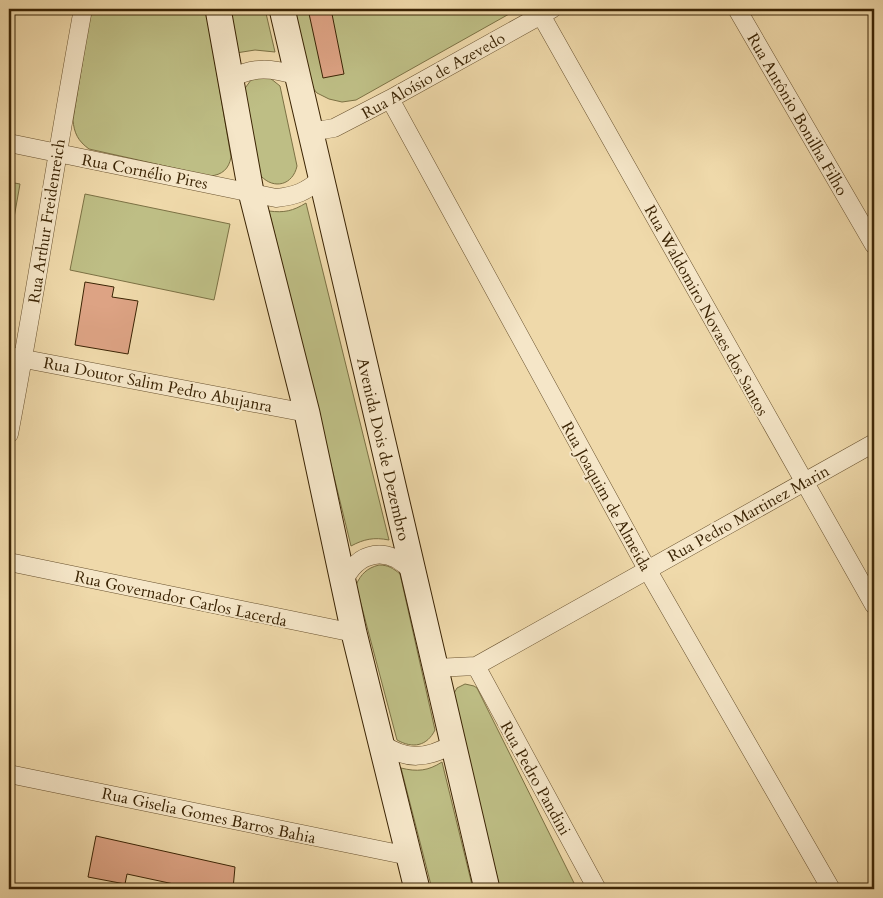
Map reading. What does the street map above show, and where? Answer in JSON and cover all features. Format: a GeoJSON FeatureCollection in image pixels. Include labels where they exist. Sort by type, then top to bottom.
{"type":"FeatureCollection","features":[{"type":"Feature","properties":{"kind":"street","name":"Rua Arthur Freidenreich"},"geometry":{"type":"LineString","coordinates":[[9,434],[16,357],[83,9]]}},
{"type":"Feature","properties":{"kind":"street"},"geometry":{"type":"LineString","coordinates":[[218,9],[251,192],[307,413],[354,633],[417,889]]}},
{"type":"Feature","properties":{"kind":"street","name":"Avenida Dois de Dezembro"},"geometry":{"type":"LineString","coordinates":[[282,9],[487,889]]}},
{"type":"Feature","properties":{"kind":"street","name":"Rua Antônio Bonilha Filho"},"geometry":{"type":"LineString","coordinates":[[738,9],[874,245]]}},
{"type":"Feature","properties":{"kind":"street","name":"Rua Aloísio de Azevedo"},"geometry":{"type":"LineString","coordinates":[[310,132],[334,128],[547,12]]}},
{"type":"Feature","properties":{"kind":"street","name":"Rua Waldomiro Novaes dos Santos"},"geometry":{"type":"LineString","coordinates":[[547,12],[804,482],[874,605]]}},
{"type":"Feature","properties":{"kind":"street"},"geometry":{"type":"LineString","coordinates":[[230,79],[239,74],[258,69],[278,70],[297,76]]}},
{"type":"Feature","properties":{"kind":"street","name":"Rua Joaquim de Almeida"},"geometry":{"type":"LineString","coordinates":[[390,99],[646,569],[832,889]]}},
{"type":"Feature","properties":{"kind":"street","name":"Rua Cornélio Pires"},"geometry":{"type":"LineString","coordinates":[[9,143],[276,198],[292,197],[308,190],[321,179]]}},
{"type":"Feature","properties":{"kind":"street","name":"Rua Doutor Salim Pedro Abujanra"},"geometry":{"type":"LineString","coordinates":[[16,357],[307,413]]}},
{"type":"Feature","properties":{"kind":"street","name":"Rua Pedro Martinez Marin"},"geometry":{"type":"LineString","coordinates":[[435,668],[476,666],[646,569],[874,443]]}},
{"type":"Feature","properties":{"kind":"street"},"geometry":{"type":"LineString","coordinates":[[343,583],[348,571],[357,562],[368,556],[380,554],[393,556],[404,563],[412,572]]}},
{"type":"Feature","properties":{"kind":"street","name":"Rua Governador Carlos Lacerda"},"geometry":{"type":"LineString","coordinates":[[9,562],[354,633]]}},
{"type":"Feature","properties":{"kind":"street","name":"Rua Pedro Pandini"},"geometry":{"type":"LineString","coordinates":[[476,666],[597,889]]}},
{"type":"Feature","properties":{"kind":"street"},"geometry":{"type":"LineString","coordinates":[[381,743],[404,755],[421,757],[438,753],[453,744]]}},
{"type":"Feature","properties":{"kind":"street","name":"Rua Giselia Gomes Barros Bahia"},"geometry":{"type":"LineString","coordinates":[[9,774],[409,856]]}},
{"type":"Feature","properties":{"kind":"green space"},"geometry":{"type":"Polygon","coordinates":[[[91,9],[206,9],[231,157],[229,165],[224,171],[210,176],[89,149],[79,140],[74,129],[73,120],[91,9]]]}},
{"type":"Feature","properties":{"kind":"green space"},"geometry":{"type":"Polygon","coordinates":[[[227,9],[265,9],[275,52],[255,50],[236,53],[227,9]]]}},
{"type":"Feature","properties":{"kind":"green space"},"geometry":{"type":"Polygon","coordinates":[[[292,9],[518,9],[356,100],[342,102],[329,99],[317,93],[308,82],[292,9]]]}},
{"type":"Feature","properties":{"kind":"green space"},"geometry":{"type":"Polygon","coordinates":[[[270,78],[280,86],[297,166],[292,178],[282,183],[272,183],[261,176],[243,91],[251,80],[270,78]]]}},
{"type":"Feature","properties":{"kind":"green space"},"geometry":{"type":"Polygon","coordinates":[[[9,182],[20,184],[9,246],[9,182]]]}},
{"type":"Feature","properties":{"kind":"green space"},"geometry":{"type":"Polygon","coordinates":[[[85,194],[230,224],[214,300],[70,270],[85,194]]]}},
{"type":"Feature","properties":{"kind":"green space"},"geometry":{"type":"Polygon","coordinates":[[[306,203],[389,540],[369,539],[351,546],[269,211],[288,211],[306,203]]]}},
{"type":"Feature","properties":{"kind":"green space"},"geometry":{"type":"Polygon","coordinates":[[[379,565],[390,567],[400,574],[435,730],[424,743],[414,745],[397,740],[356,585],[365,572],[379,565]]]}},
{"type":"Feature","properties":{"kind":"green space"},"geometry":{"type":"Polygon","coordinates":[[[465,684],[477,688],[577,889],[500,889],[453,695],[457,688],[465,684]]]}},
{"type":"Feature","properties":{"kind":"green space"},"geometry":{"type":"Polygon","coordinates":[[[442,762],[473,889],[432,889],[401,768],[422,770],[442,762]]]}},
{"type":"Feature","properties":{"kind":"building"},"geometry":{"type":"Polygon","coordinates":[[[308,9],[331,9],[344,74],[323,78],[308,9]]]}},
{"type":"Feature","properties":{"kind":"building"},"geometry":{"type":"Polygon","coordinates":[[[85,282],[114,287],[112,297],[138,301],[128,354],[75,345],[85,282]]]}},
{"type":"Feature","properties":{"kind":"building"},"geometry":{"type":"Polygon","coordinates":[[[96,836],[235,867],[233,889],[197,889],[127,874],[125,884],[88,877],[96,836]]]}}]}
